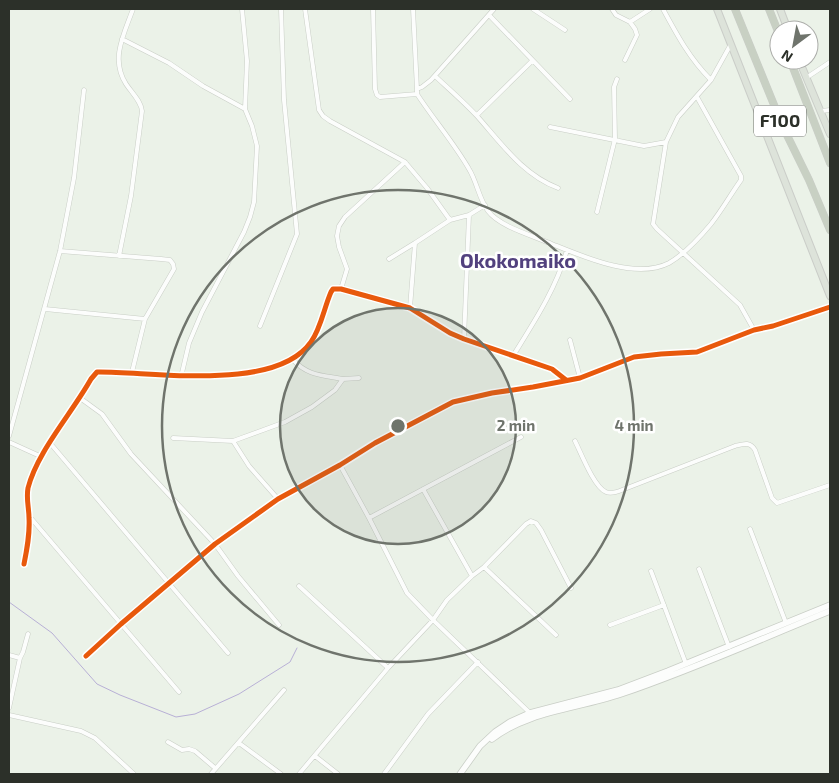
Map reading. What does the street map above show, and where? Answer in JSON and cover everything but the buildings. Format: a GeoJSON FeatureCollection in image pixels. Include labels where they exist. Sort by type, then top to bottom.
{"type":"FeatureCollection","features":[{"type":"Feature","properties":{"kind":"highway","name":"F100"},"geometry":{"type":"LineString","coordinates":[[735,9],[783,127],[809,180],[830,230]]}},
{"type":"Feature","properties":{"kind":"highway","name":"F100"},"geometry":{"type":"LineString","coordinates":[[794,70],[830,163]]}},
{"type":"Feature","properties":{"kind":"main road"},"geometry":{"type":"LineString","coordinates":[[716,9],[830,296]]}},
{"type":"Feature","properties":{"kind":"main road"},"geometry":{"type":"LineString","coordinates":[[803,70],[830,134]]}},
{"type":"Feature","properties":{"kind":"street"},"geometry":{"type":"LineString","coordinates":[[119,256],[131,196],[142,111],[139,102],[118,69],[122,39],[133,9]]}},
{"type":"Feature","properties":{"kind":"street"},"geometry":{"type":"LineString","coordinates":[[181,377],[189,344],[202,312],[244,232],[254,202],[257,146],[245,109],[248,61],[242,9]]}},
{"type":"Feature","properties":{"kind":"street"},"geometry":{"type":"LineString","coordinates":[[260,326],[297,234],[284,100],[281,9]]}},
{"type":"Feature","properties":{"kind":"street"},"geometry":{"type":"LineString","coordinates":[[305,9],[320,112],[330,121],[405,162],[450,220]]}},
{"type":"Feature","properties":{"kind":"street"},"geometry":{"type":"LineString","coordinates":[[373,9],[375,89],[377,95],[380,97],[416,94]]}},
{"type":"Feature","properties":{"kind":"street"},"geometry":{"type":"LineString","coordinates":[[413,9],[416,94],[460,153],[489,211],[505,223],[567,250],[603,262],[636,270],[669,263],[683,253],[711,224],[741,180],[741,176],[696,97]]}},
{"type":"Feature","properties":{"kind":"street"},"geometry":{"type":"LineString","coordinates":[[417,89],[427,84],[435,76],[494,9]]}},
{"type":"Feature","properties":{"kind":"street"},"geometry":{"type":"LineString","coordinates":[[533,9],[565,30]]}},
{"type":"Feature","properties":{"kind":"street"},"geometry":{"type":"LineString","coordinates":[[612,9],[616,15],[630,22],[636,29],[637,35],[625,60]]}},
{"type":"Feature","properties":{"kind":"street"},"geometry":{"type":"LineString","coordinates":[[630,22],[650,9]]}},
{"type":"Feature","properties":{"kind":"street"},"geometry":{"type":"LineString","coordinates":[[663,9],[697,66],[711,80]]}},
{"type":"Feature","properties":{"kind":"street"},"geometry":{"type":"LineString","coordinates":[[488,15],[570,99]]}},
{"type":"Feature","properties":{"kind":"street"},"geometry":{"type":"LineString","coordinates":[[122,39],[169,63],[204,86],[245,109]]}},
{"type":"Feature","properties":{"kind":"street"},"geometry":{"type":"LineString","coordinates":[[731,44],[711,80],[678,117],[666,142],[653,224],[740,305],[754,330]]}},
{"type":"Feature","properties":{"kind":"street"},"geometry":{"type":"LineString","coordinates":[[477,116],[532,61]]}},
{"type":"Feature","properties":{"kind":"street"},"geometry":{"type":"LineString","coordinates":[[806,78],[830,62]]}},
{"type":"Feature","properties":{"kind":"street"},"geometry":{"type":"LineString","coordinates":[[435,76],[477,116],[498,143],[523,166],[550,185],[558,188]]}},
{"type":"Feature","properties":{"kind":"street"},"geometry":{"type":"LineString","coordinates":[[597,212],[615,139],[614,87],[617,78]]}},
{"type":"Feature","properties":{"kind":"street"},"geometry":{"type":"LineString","coordinates":[[9,436],[60,251],[74,178],[84,90]]}},
{"type":"Feature","properties":{"kind":"street"},"geometry":{"type":"LineString","coordinates":[[821,111],[830,110]]}},
{"type":"Feature","properties":{"kind":"street"},"geometry":{"type":"LineString","coordinates":[[550,127],[644,146],[666,142]]}},
{"type":"Feature","properties":{"kind":"street"},"geometry":{"type":"LineString","coordinates":[[341,289],[347,269],[338,247],[337,236],[339,226],[345,217],[405,162]]}},
{"type":"Feature","properties":{"kind":"street"},"geometry":{"type":"LineString","coordinates":[[389,259],[450,220],[469,215],[485,205]]}},
{"type":"Feature","properties":{"kind":"street"},"geometry":{"type":"LineString","coordinates":[[464,339],[469,215]]}},
{"type":"Feature","properties":{"kind":"street"},"geometry":{"type":"LineString","coordinates":[[410,308],[415,243]]}},
{"type":"Feature","properties":{"kind":"street"},"geometry":{"type":"LineString","coordinates":[[514,356],[544,306],[563,265],[567,250]]}},
{"type":"Feature","properties":{"kind":"street"},"geometry":{"type":"LineString","coordinates":[[60,251],[170,260],[174,264],[174,269],[167,283],[145,319],[132,372]]}},
{"type":"Feature","properties":{"kind":"street"},"geometry":{"type":"LineString","coordinates":[[24,564],[28,543],[29,516],[26,499],[33,474],[50,444],[97,372],[132,372],[181,377],[253,372],[274,367],[292,359],[311,342],[331,292],[335,289],[410,308],[450,333],[552,369],[566,380]]}},
{"type":"Feature","properties":{"kind":"street"},"geometry":{"type":"LineString","coordinates":[[86,656],[215,544],[278,499],[340,465],[375,443],[453,402],[492,393],[580,378],[634,357],[697,352],[754,330],[773,326],[830,307]]}},
{"type":"Feature","properties":{"kind":"street"},"geometry":{"type":"LineString","coordinates":[[44,309],[145,319]]}},
{"type":"Feature","properties":{"kind":"street"},"geometry":{"type":"LineString","coordinates":[[570,340],[580,378]]}},
{"type":"Feature","properties":{"kind":"street"},"geometry":{"type":"LineString","coordinates":[[292,359],[300,367],[311,373],[343,379],[360,378]]}},
{"type":"Feature","properties":{"kind":"street"},"geometry":{"type":"LineString","coordinates":[[173,438],[233,441],[285,422],[312,407],[335,390],[343,379]]}},
{"type":"Feature","properties":{"kind":"street"},"geometry":{"type":"LineString","coordinates":[[80,398],[102,414],[131,454],[215,544],[238,576],[280,625]]}},
{"type":"Feature","properties":{"kind":"street"},"geometry":{"type":"LineString","coordinates":[[369,518],[521,437]]}},
{"type":"Feature","properties":{"kind":"street"},"geometry":{"type":"LineString","coordinates":[[233,441],[249,466],[278,499]]}},
{"type":"Feature","properties":{"kind":"street"},"geometry":{"type":"LineString","coordinates":[[575,441],[597,483],[608,493],[622,490],[735,446],[748,443],[752,445],[772,498],[777,503],[830,485]]}},
{"type":"Feature","properties":{"kind":"street"},"geometry":{"type":"LineString","coordinates":[[9,442],[42,457]]}},
{"type":"Feature","properties":{"kind":"street"},"geometry":{"type":"LineString","coordinates":[[50,444],[228,653]]}},
{"type":"Feature","properties":{"kind":"street"},"geometry":{"type":"LineString","coordinates":[[340,465],[369,518],[406,594],[530,713]]}},
{"type":"Feature","properties":{"kind":"street"},"geometry":{"type":"LineString","coordinates":[[423,489],[472,576]]}},
{"type":"Feature","properties":{"kind":"street"},"geometry":{"type":"LineString","coordinates":[[29,516],[179,692]]}},
{"type":"Feature","properties":{"kind":"street"},"geometry":{"type":"LineString","coordinates":[[299,774],[388,668],[433,620],[447,600],[484,567],[526,524],[531,521],[541,530],[572,588]]}},
{"type":"Feature","properties":{"kind":"street"},"geometry":{"type":"LineString","coordinates":[[750,529],[786,623]]}},
{"type":"Feature","properties":{"kind":"street"},"geometry":{"type":"LineString","coordinates":[[484,567],[556,634]]}},
{"type":"Feature","properties":{"kind":"street"},"geometry":{"type":"LineString","coordinates":[[699,569],[729,647]]}},
{"type":"Feature","properties":{"kind":"street"},"geometry":{"type":"LineString","coordinates":[[651,570],[686,664]]}},
{"type":"Feature","properties":{"kind":"street"},"geometry":{"type":"LineString","coordinates":[[299,586],[388,668]]}},
{"type":"Feature","properties":{"kind":"street"},"geometry":{"type":"LineString","coordinates":[[610,624],[664,605]]}},
{"type":"Feature","properties":{"kind":"street"},"geometry":{"type":"LineString","coordinates":[[460,774],[473,754],[495,732],[510,722],[530,713],[618,690],[830,605]]}},
{"type":"Feature","properties":{"kind":"street"},"geometry":{"type":"LineString","coordinates":[[464,774],[483,748],[499,734],[532,717],[620,695],[830,611]]}},
{"type":"Feature","properties":{"kind":"street"},"geometry":{"type":"LineString","coordinates":[[9,708],[20,658],[28,634]]}},
{"type":"Feature","properties":{"kind":"street"},"geometry":{"type":"LineString","coordinates":[[9,655],[20,658]]}},
{"type":"Feature","properties":{"kind":"street"},"geometry":{"type":"LineString","coordinates":[[384,774],[428,714],[478,662]]}},
{"type":"Feature","properties":{"kind":"street"},"geometry":{"type":"LineString","coordinates":[[210,774],[284,690]]}},
{"type":"Feature","properties":{"kind":"street"},"geometry":{"type":"LineString","coordinates":[[9,715],[81,731],[96,738],[134,774]]}},
{"type":"Feature","properties":{"kind":"street"},"geometry":{"type":"LineString","coordinates":[[168,742],[182,750],[189,748],[195,751],[216,768]]}},
{"type":"Feature","properties":{"kind":"street"},"geometry":{"type":"LineString","coordinates":[[239,743],[281,774]]}},
{"type":"Feature","properties":{"kind":"street"},"geometry":{"type":"LineString","coordinates":[[315,756],[338,774]]}},
{"type":"Feature","properties":{"kind":"waterway"},"geometry":{"type":"LineString","coordinates":[[9,602],[52,633],[97,684],[176,717],[195,714],[239,694],[290,662],[297,648]]}},
{"type":"Feature","properties":{"kind":"cycle path"},"geometry":{"type":"LineString","coordinates":[[24,564],[29,530],[27,492],[33,474],[47,447],[97,372],[211,376],[242,374],[270,368],[294,358],[311,342],[333,289],[341,289],[410,308],[450,333],[552,369],[566,380]]}},
{"type":"Feature","properties":{"kind":"cycle path"},"geometry":{"type":"LineString","coordinates":[[86,656],[215,544],[278,499],[340,465],[375,443],[453,402],[492,393],[580,378],[634,357],[697,352],[754,330],[773,326],[830,307]]}},
{"type":"Feature","properties":{"kind":"district","name":"Okokomaiko"},"geometry":{"type":"Point","coordinates":[518,261]}}]}
